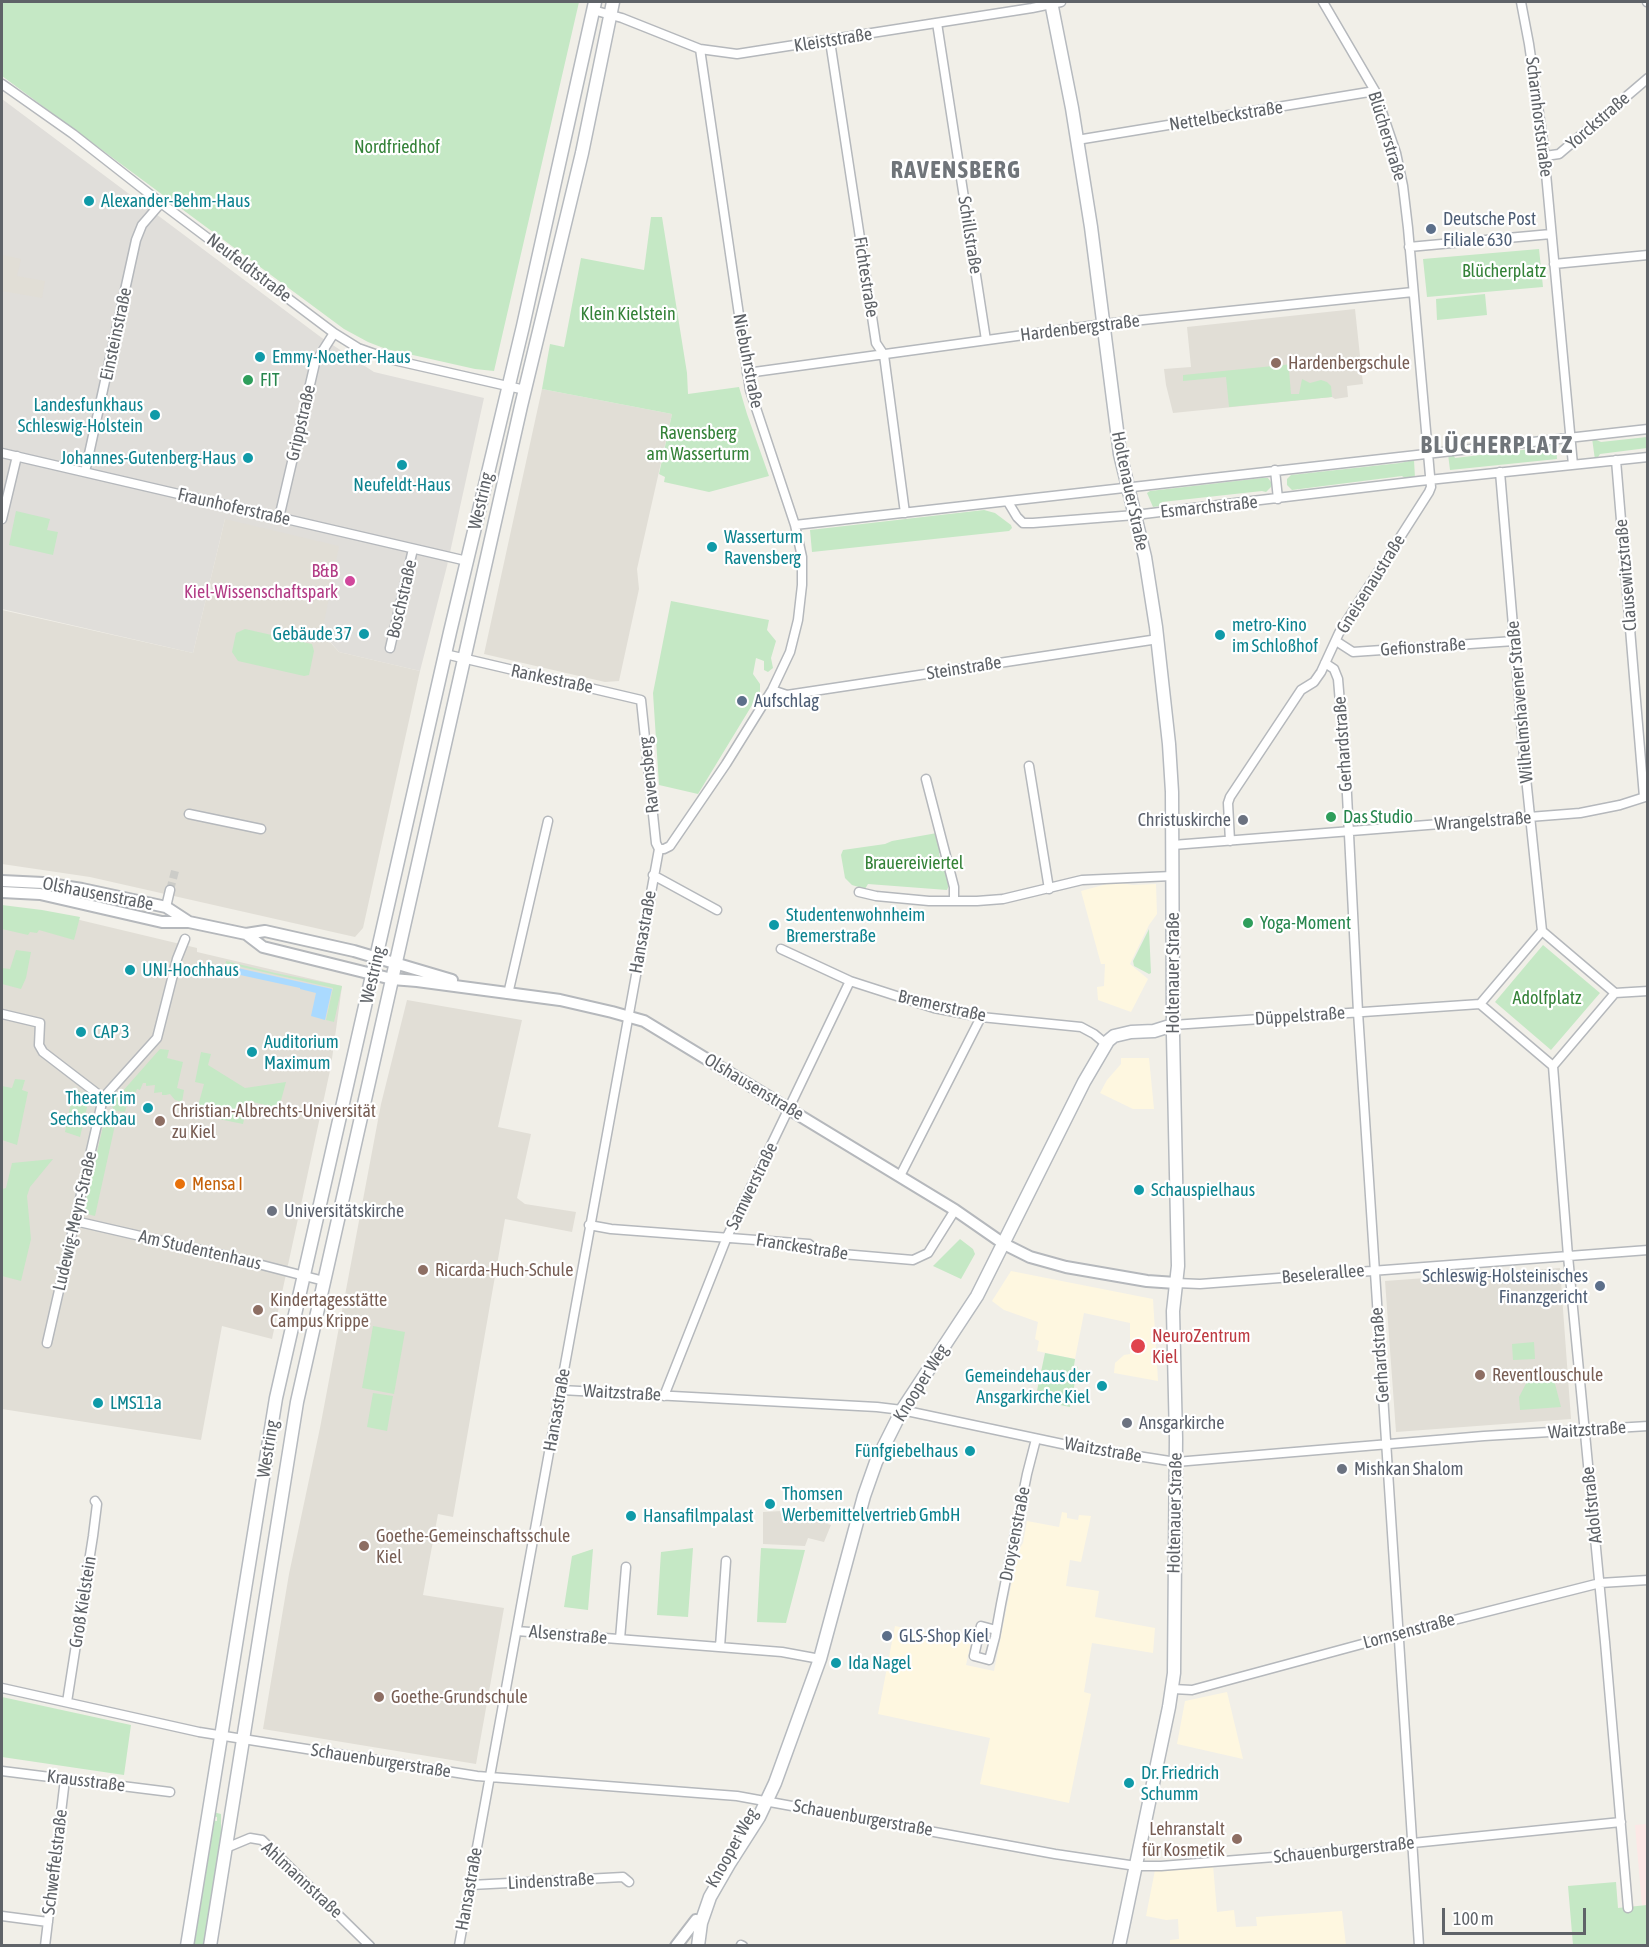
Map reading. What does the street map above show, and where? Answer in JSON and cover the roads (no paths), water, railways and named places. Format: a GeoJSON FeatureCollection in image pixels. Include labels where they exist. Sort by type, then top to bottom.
{"type":"FeatureCollection","features":[{"type":"Feature","properties":{"kind":"main road","name":"Holtenauer Straße"},"geometry":{"type":"LineString","coordinates":[[1054,2],[1104,324],[1120,454],[1145,557],[1158,639],[1169,744],[1173,845],[1173,1030],[1178,1266],[1173,1311],[1176,1462],[1173,1689],[1119,1946]]}},
{"type":"Feature","properties":{"kind":"main road","name":"Westring"},"geometry":{"type":"LineString","coordinates":[[187,1946],[275,1408],[594,6]]}},
{"type":"Feature","properties":{"kind":"main road","name":"Westring"},"geometry":{"type":"LineString","coordinates":[[210,1946],[295,1413],[525,390],[582,153],[612,8]]}},
{"type":"Feature","properties":{"kind":"main road","name":"Düppelstraße"},"geometry":{"type":"LineString","coordinates":[[1114,1038],[1131,1032],[1173,1030]]}},
{"type":"Feature","properties":{"kind":"main road","name":"Knooper Weg"},"geometry":{"type":"LineString","coordinates":[[695,1945],[710,1897],[764,1800],[773,1770],[785,1755],[820,1659],[864,1497],[876,1462],[902,1410],[977,1296],[1084,1082],[1114,1038]]}},
{"type":"Feature","properties":{"kind":"main road","name":"Knooper Weg"},"geometry":{"type":"LineString","coordinates":[[695,1945],[696,1920],[709,1887],[764,1800]]}},
{"type":"Feature","properties":{"kind":"street","name":"Kleiststraße"},"geometry":{"type":"LineString","coordinates":[[612,8],[700,49],[737,54],[830,41],[1054,2]]}},
{"type":"Feature","properties":{"kind":"street","name":"Blücherstraße"},"geometry":{"type":"LineString","coordinates":[[1323,2],[1375,91],[1396,153],[1403,186],[1409,247]]}},
{"type":"Feature","properties":{"kind":"street","name":"Scharnhorststraße"},"geometry":{"type":"LineString","coordinates":[[1521,2],[1545,156],[1551,234]]}},
{"type":"Feature","properties":{"kind":"street","name":"Westring"},"geometry":{"type":"LineString","coordinates":[[594,6],[612,8]]}},
{"type":"Feature","properties":{"kind":"street","name":"Schillstraße"},"geometry":{"type":"LineString","coordinates":[[937,23],[986,340]]}},
{"type":"Feature","properties":{"kind":"street","name":"Fichtestraße"},"geometry":{"type":"LineString","coordinates":[[830,41],[876,343],[884,355],[905,513]]}},
{"type":"Feature","properties":{"kind":"street","name":"Niebuhrstraße"},"geometry":{"type":"LineString","coordinates":[[659,849],[670,846],[726,764],[772,690],[790,652],[798,620],[802,557],[795,525],[750,390],[700,49]]}},
{"type":"Feature","properties":{"kind":"street","name":"Yorckstraße"},"geometry":{"type":"LineString","coordinates":[[1545,156],[1560,154],[1647,78]]}},
{"type":"Feature","properties":{"kind":"street","name":"Neufeldtstraße"},"geometry":{"type":"LineString","coordinates":[[2,84],[73,134],[334,333],[358,348],[389,358],[525,390]]}},
{"type":"Feature","properties":{"kind":"street","name":"Nettelbeckstraße"},"geometry":{"type":"LineString","coordinates":[[1077,140],[1375,91]]}},
{"type":"Feature","properties":{"kind":"street","name":"Einsteinstraße"},"geometry":{"type":"LineString","coordinates":[[85,472],[136,240],[142,225],[162,203]]}},
{"type":"Feature","properties":{"kind":"street"},"geometry":{"type":"LineString","coordinates":[[1431,480],[1409,247],[1551,234],[1573,465]]}},
{"type":"Feature","properties":{"kind":"street"},"geometry":{"type":"LineString","coordinates":[[1554,264],[1647,255]]}},
{"type":"Feature","properties":{"kind":"street","name":"Hardenbergstraße"},"geometry":{"type":"LineString","coordinates":[[747,373],[1104,324],[1413,292]]}},
{"type":"Feature","properties":{"kind":"street","name":"Grippstraße"},"geometry":{"type":"LineString","coordinates":[[279,518],[315,363],[334,333]]}},
{"type":"Feature","properties":{"kind":"street","name":"Esmarchstraße"},"geometry":{"type":"LineString","coordinates":[[795,525],[1647,429]]}},
{"type":"Feature","properties":{"kind":"street","name":"Fraunhoferstraße"},"geometry":{"type":"LineString","coordinates":[[2,453],[467,561]]}},
{"type":"Feature","properties":{"kind":"street"},"geometry":{"type":"LineString","coordinates":[[2,519],[17,456]]}},
{"type":"Feature","properties":{"kind":"street","name":"Esmarchstraße"},"geometry":{"type":"LineString","coordinates":[[1008,502],[1017,517],[1026,523],[1135,515],[1647,457]]}},
{"type":"Feature","properties":{"kind":"street","name":"Clausewitzstraße"},"geometry":{"type":"LineString","coordinates":[[1616,460],[1646,797]]}},
{"type":"Feature","properties":{"kind":"street","name":"Esmarchstraße"},"geometry":{"type":"LineString","coordinates":[[1275,470],[1278,499]]}},
{"type":"Feature","properties":{"kind":"street","name":"Wilhelmshavener Straße"},"geometry":{"type":"LineString","coordinates":[[1500,472],[1542,931]]}},
{"type":"Feature","properties":{"kind":"street","name":"Gneisenaustraße"},"geometry":{"type":"LineString","coordinates":[[1230,841],[1228,803],[1230,796],[1298,695],[1314,682],[1342,628],[1429,492],[1431,480]]}},
{"type":"Feature","properties":{"kind":"street","name":"Boschstraße"},"geometry":{"type":"LineString","coordinates":[[390,648],[413,549]]}},
{"type":"Feature","properties":{"kind":"street","name":"Steinstraße"},"geometry":{"type":"LineString","coordinates":[[772,690],[787,695],[1158,639]]}},
{"type":"Feature","properties":{"kind":"street","name":"Gefionstraße"},"geometry":{"type":"LineString","coordinates":[[1335,641],[1353,652],[1514,641]]}},
{"type":"Feature","properties":{"kind":"street","name":"Rankestraße"},"geometry":{"type":"LineString","coordinates":[[445,654],[641,700]]}},
{"type":"Feature","properties":{"kind":"street","name":"Gerhardstraße"},"geometry":{"type":"LineString","coordinates":[[1324,663],[1334,669],[1338,679],[1348,814],[1347,832],[1374,1269],[1419,1946]]}},
{"type":"Feature","properties":{"kind":"street","name":"Ravensberg"},"geometry":{"type":"LineString","coordinates":[[641,700],[656,843],[659,849]]}},
{"type":"Feature","properties":{"kind":"street"},"geometry":{"type":"LineString","coordinates":[[420,763],[440,767]]}},
{"type":"Feature","properties":{"kind":"street"},"geometry":{"type":"LineString","coordinates":[[1029,766],[1049,889]]}},
{"type":"Feature","properties":{"kind":"street"},"geometry":{"type":"LineString","coordinates":[[926,779],[954,886],[954,901]]}},
{"type":"Feature","properties":{"kind":"street","name":"Wrangelstraße"},"geometry":{"type":"LineString","coordinates":[[1173,845],[1580,813],[1646,797]]}},
{"type":"Feature","properties":{"kind":"street"},"geometry":{"type":"LineString","coordinates":[[189,814],[261,829]]}},
{"type":"Feature","properties":{"kind":"street"},"geometry":{"type":"LineString","coordinates":[[508,993],[548,821]]}},
{"type":"Feature","properties":{"kind":"street"},"geometry":{"type":"LineString","coordinates":[[659,849],[653,875],[717,910]]}},
{"type":"Feature","properties":{"kind":"street","name":"Hansastraße"},"geometry":{"type":"LineString","coordinates":[[459,1946],[653,875]]}},
{"type":"Feature","properties":{"kind":"street"},"geometry":{"type":"LineString","coordinates":[[860,892],[876,896],[954,901],[1003,899],[1075,881],[1172,876]]}},
{"type":"Feature","properties":{"kind":"street","name":"Olshausenstraße"},"geometry":{"type":"LineString","coordinates":[[2,881],[63,885],[166,907],[189,922]]}},
{"type":"Feature","properties":{"kind":"street"},"geometry":{"type":"LineString","coordinates":[[166,907],[170,890]]}},
{"type":"Feature","properties":{"kind":"street","name":"Olshausenstraße"},"geometry":{"type":"LineString","coordinates":[[2,892],[40,894],[162,922],[189,922],[246,934],[265,931],[354,951],[479,989]]}},
{"type":"Feature","properties":{"kind":"street"},"geometry":{"type":"LineString","coordinates":[[2,1014],[40,1023],[39,1045],[43,1052],[103,1098],[158,1038],[175,966],[189,922]]}},
{"type":"Feature","properties":{"kind":"street"},"geometry":{"type":"LineString","coordinates":[[1615,993],[1542,931],[1480,1004],[1553,1066],[1615,993],[1647,990]]}},
{"type":"Feature","properties":{"kind":"street","name":"Olshausenstraße"},"geometry":{"type":"LineString","coordinates":[[246,934],[263,947],[372,975],[566,1001],[644,1021],[955,1210],[1004,1244]]}},
{"type":"Feature","properties":{"kind":"street","name":"Bremerstraße"},"geometry":{"type":"LineString","coordinates":[[781,950],[850,981],[934,1008],[981,1017],[1081,1027],[1094,1034],[1114,1038]]}},
{"type":"Feature","properties":{"kind":"street","name":"Samwerstraße"},"geometry":{"type":"LineString","coordinates":[[664,1396],[727,1237],[850,981]]}},
{"type":"Feature","properties":{"kind":"street","name":"Düppelstraße"},"geometry":{"type":"LineString","coordinates":[[1173,1030],[1358,1012],[1480,1004]]}},
{"type":"Feature","properties":{"kind":"street"},"geometry":{"type":"LineString","coordinates":[[900,1176],[981,1017]]}},
{"type":"Feature","properties":{"kind":"street","name":"Adolfstraße"},"geometry":{"type":"LineString","coordinates":[[1553,1066],[1568,1256],[1600,1583],[1628,1908]]}},
{"type":"Feature","properties":{"kind":"street","name":"Ludewig-Meyn-Straße"},"geometry":{"type":"LineString","coordinates":[[47,1343],[103,1098]]}},
{"type":"Feature","properties":{"kind":"street","name":"Franckestraße"},"geometry":{"type":"LineString","coordinates":[[589,1225],[809,1244],[819,1252],[913,1260],[928,1253],[955,1210]]}},
{"type":"Feature","properties":{"kind":"street","name":"Am Studentenhaus"},"geometry":{"type":"LineString","coordinates":[[75,1221],[324,1281]]}},
{"type":"Feature","properties":{"kind":"street","name":"Beselerallee"},"geometry":{"type":"LineString","coordinates":[[1004,1244],[1049,1264],[1147,1281],[1200,1284],[1647,1250]]}},
{"type":"Feature","properties":{"kind":"street","name":"Waitzstraße"},"geometry":{"type":"LineString","coordinates":[[561,1390],[877,1407],[902,1410],[1036,1439],[1176,1462],[1647,1426]]}},
{"type":"Feature","properties":{"kind":"street","name":"Droysenstraße"},"geometry":{"type":"LineString","coordinates":[[996,1630],[1036,1439]]}},
{"type":"Feature","properties":{"kind":"street","name":"Groß Kielstein"},"geometry":{"type":"LineString","coordinates":[[67,1702],[93,1536],[95,1501]]}},
{"type":"Feature","properties":{"kind":"street"},"geometry":{"type":"LineString","coordinates":[[720,1647],[726,1561]]}},
{"type":"Feature","properties":{"kind":"street","name":"Alsenstraße"},"geometry":{"type":"LineString","coordinates":[[620,1639],[626,1567]]}},
{"type":"Feature","properties":{"kind":"street","name":"Lornsenstraße"},"geometry":{"type":"LineString","coordinates":[[1173,1689],[1192,1690],[1600,1583],[1647,1580]]}},
{"type":"Feature","properties":{"kind":"street","name":"Alsenstraße"},"geometry":{"type":"LineString","coordinates":[[517,1631],[782,1652],[820,1659]]}},
{"type":"Feature","properties":{"kind":"street","name":"Schauenburgerstraße"},"geometry":{"type":"LineString","coordinates":[[2,1688],[222,1736],[477,1776],[703,1792],[764,1800],[1055,1854],[1136,1866],[1274,1857],[1621,1822]]}},
{"type":"Feature","properties":{"kind":"street","name":"Krausstraße"},"geometry":{"type":"LineString","coordinates":[[2,1771],[170,1792]]}},
{"type":"Feature","properties":{"kind":"street","name":"Schweffelstraße"},"geometry":{"type":"LineString","coordinates":[[45,1946],[65,1779]]}},
{"type":"Feature","properties":{"kind":"street","name":"Ahlmannstraße"},"geometry":{"type":"LineString","coordinates":[[226,1848],[250,1838],[262,1840],[370,1946]]}},
{"type":"Feature","properties":{"kind":"street","name":"Lindenstraße"},"geometry":{"type":"LineString","coordinates":[[471,1886],[622,1877],[629,1882]]}},
{"type":"Feature","properties":{"kind":"street"},"geometry":{"type":"LineString","coordinates":[[2,1916],[48,1922]]}},
{"type":"Feature","properties":{"kind":"street"},"geometry":{"type":"LineString","coordinates":[[676,1946],[696,1920]]}},
{"type":"Feature","properties":{"kind":"water"},"geometry":{"type":"Polygon","coordinates":[[[233,967],[332,989],[325,1020],[311,1016],[316,993],[231,973],[233,967]]]}},
{"type":"Feature","properties":{"kind":"tunnel"},"geometry":{"type":"LineString","coordinates":[[170,890],[175,871]]}},
{"type":"Feature","properties":{"kind":"place","name":"Alexander-Behm-Haus"},"geometry":{"type":"Point","coordinates":[89,201]}},
{"type":"Feature","properties":{"kind":"place","name":"Deutsche Post Filiale 630"},"geometry":{"type":"Point","coordinates":[1431,229]}},
{"type":"Feature","properties":{"kind":"place","name":"Emmy-Noether-Haus"},"geometry":{"type":"Point","coordinates":[260,357]}},
{"type":"Feature","properties":{"kind":"place","name":"Hardenbergschule"},"geometry":{"type":"Point","coordinates":[1276,363]}},
{"type":"Feature","properties":{"kind":"place","name":"FIT"},"geometry":{"type":"Point","coordinates":[248,380]}},
{"type":"Feature","properties":{"kind":"place","name":"Landesfunkhaus Schleswig-Holstein"},"geometry":{"type":"Point","coordinates":[155,415]}},
{"type":"Feature","properties":{"kind":"place","name":"Johannes-Gutenberg-Haus"},"geometry":{"type":"Point","coordinates":[248,458]}},
{"type":"Feature","properties":{"kind":"place","name":"Neufeldt-Haus"},"geometry":{"type":"Point","coordinates":[402,465]}},
{"type":"Feature","properties":{"kind":"place","name":"Wasserturm Ravensberg"},"geometry":{"type":"Point","coordinates":[712,547]}},
{"type":"Feature","properties":{"kind":"place","name":"B&B Kiel-Wissenschaftspark"},"geometry":{"type":"Point","coordinates":[350,581]}},
{"type":"Feature","properties":{"kind":"place","name":"Gebäude 37"},"geometry":{"type":"Point","coordinates":[364,634]}},
{"type":"Feature","properties":{"kind":"place","name":"metro-Kino im Schloßhof"},"geometry":{"type":"Point","coordinates":[1220,635]}},
{"type":"Feature","properties":{"kind":"place","name":"Aufschlag"},"geometry":{"type":"Point","coordinates":[742,701]}},
{"type":"Feature","properties":{"kind":"place","name":"Das Studio"},"geometry":{"type":"Point","coordinates":[1331,817]}},
{"type":"Feature","properties":{"kind":"place","name":"Christuskirche"},"geometry":{"type":"Point","coordinates":[1243,820]}},
{"type":"Feature","properties":{"kind":"place","name":"Yoga-Moment"},"geometry":{"type":"Point","coordinates":[1248,923]}},
{"type":"Feature","properties":{"kind":"place","name":"Studentenwohnheim Bremerstraße"},"geometry":{"type":"Point","coordinates":[774,925]}},
{"type":"Feature","properties":{"kind":"place","name":"UNI-Hochhaus"},"geometry":{"type":"Point","coordinates":[130,970]}},
{"type":"Feature","properties":{"kind":"place","name":"CAP 3"},"geometry":{"type":"Point","coordinates":[81,1032]}},
{"type":"Feature","properties":{"kind":"place","name":"Auditorium Maximum"},"geometry":{"type":"Point","coordinates":[252,1052]}},
{"type":"Feature","properties":{"kind":"place","name":"Theater im Sechseckbau"},"geometry":{"type":"Point","coordinates":[148,1108]}},
{"type":"Feature","properties":{"kind":"place","name":"Christian-Albrechts-Universität zu Kiel"},"geometry":{"type":"Point","coordinates":[160,1121]}},
{"type":"Feature","properties":{"kind":"place","name":"Mensa I"},"geometry":{"type":"Point","coordinates":[180,1184]}},
{"type":"Feature","properties":{"kind":"place","name":"Schauspielhaus"},"geometry":{"type":"Point","coordinates":[1139,1190]}},
{"type":"Feature","properties":{"kind":"place","name":"Universitätskirche"},"geometry":{"type":"Point","coordinates":[272,1211]}},
{"type":"Feature","properties":{"kind":"place","name":"Ricarda-Huch-Schule"},"geometry":{"type":"Point","coordinates":[423,1270]}},
{"type":"Feature","properties":{"kind":"place","name":"Schleswig-Holsteinisches Finanzgericht"},"geometry":{"type":"Point","coordinates":[1600,1286]}},
{"type":"Feature","properties":{"kind":"place","name":"Kindertagesstätte Campus Krippe"},"geometry":{"type":"Point","coordinates":[258,1310]}},
{"type":"Feature","properties":{"kind":"place","name":"NeuroZentrum Kiel"},"geometry":{"type":"Point","coordinates":[1138,1346]}},
{"type":"Feature","properties":{"kind":"place","name":"Reventlouschule"},"geometry":{"type":"Point","coordinates":[1480,1375]}},
{"type":"Feature","properties":{"kind":"place","name":"Gemeindehaus der Ansgarkirche Kiel"},"geometry":{"type":"Point","coordinates":[1102,1386]}},
{"type":"Feature","properties":{"kind":"place","name":"LMS11a"},"geometry":{"type":"Point","coordinates":[98,1403]}},
{"type":"Feature","properties":{"kind":"place","name":"Ansgarkirche"},"geometry":{"type":"Point","coordinates":[1127,1423]}},
{"type":"Feature","properties":{"kind":"place","name":"Fünfgiebelhaus"},"geometry":{"type":"Point","coordinates":[970,1451]}},
{"type":"Feature","properties":{"kind":"place","name":"Mishkan Shalom"},"geometry":{"type":"Point","coordinates":[1342,1469]}},
{"type":"Feature","properties":{"kind":"place","name":"Thomsen Werbemittelvertrieb GmbH"},"geometry":{"type":"Point","coordinates":[770,1504]}},
{"type":"Feature","properties":{"kind":"place","name":"Hansafilmpalast"},"geometry":{"type":"Point","coordinates":[631,1516]}},
{"type":"Feature","properties":{"kind":"place","name":"Goethe-Gemeinschaftsschule Kiel"},"geometry":{"type":"Point","coordinates":[364,1546]}},
{"type":"Feature","properties":{"kind":"place","name":"GLS-Shop Kiel"},"geometry":{"type":"Point","coordinates":[887,1636]}},
{"type":"Feature","properties":{"kind":"place","name":"Ida Nagel"},"geometry":{"type":"Point","coordinates":[836,1663]}},
{"type":"Feature","properties":{"kind":"place","name":"Goethe-Grundschule"},"geometry":{"type":"Point","coordinates":[379,1697]}},
{"type":"Feature","properties":{"kind":"place","name":"Dr. Friedrich Schumm"},"geometry":{"type":"Point","coordinates":[1129,1783]}},
{"type":"Feature","properties":{"kind":"place","name":"Lehranstalt für Kosmetik"},"geometry":{"type":"Point","coordinates":[1237,1839]}},
{"type":"Feature","properties":{"kind":"district","name":"RAVENSBERG"},"geometry":{"type":"Point","coordinates":[956,170]}},
{"type":"Feature","properties":{"kind":"district","name":"BLÜCHERPLATZ"},"geometry":{"type":"Point","coordinates":[1497,445]}},
{"type":"Feature","properties":{"kind":"park label","name":"Nordfriedhof"},"geometry":{"type":"Point","coordinates":[397,147]}},
{"type":"Feature","properties":{"kind":"park label","name":"Blücherplatz"},"geometry":{"type":"Point","coordinates":[1504,271]}},
{"type":"Feature","properties":{"kind":"park label","name":"Klein Kielstein"},"geometry":{"type":"Point","coordinates":[628,314]}},
{"type":"Feature","properties":{"kind":"park label","name":"Ravensberg am Wasserturm"},"geometry":{"type":"Point","coordinates":[698,443]}},
{"type":"Feature","properties":{"kind":"park label","name":"Brauereiviertel"},"geometry":{"type":"Point","coordinates":[914,863]}},
{"type":"Feature","properties":{"kind":"park label","name":"Adolfplatz"},"geometry":{"type":"Point","coordinates":[1547,998]}}]}
